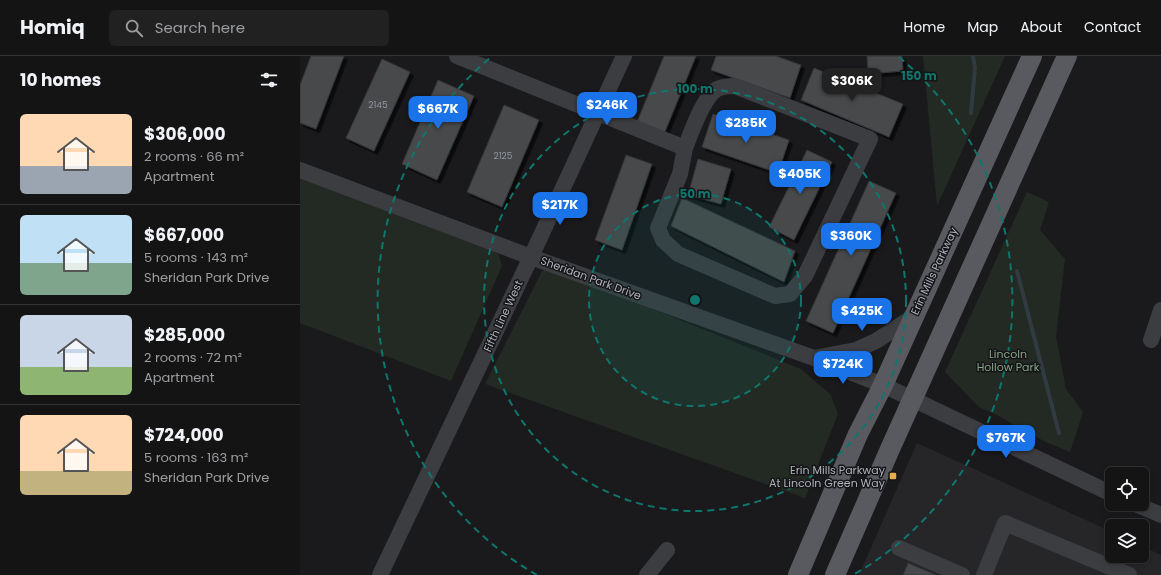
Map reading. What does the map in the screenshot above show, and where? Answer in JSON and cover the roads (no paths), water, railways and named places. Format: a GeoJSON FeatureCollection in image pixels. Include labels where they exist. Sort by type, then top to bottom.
{"type":"FeatureCollection","features":[{"type":"Feature","properties":{"kind":"main road","name":"Erin Mills Parkway"},"geometry":{"type":"LineString","coordinates":[[798,575],[858,434],[883,385],[1032,56]]}},
{"type":"Feature","properties":{"kind":"main road"},"geometry":{"type":"LineString","coordinates":[[835,575],[1067,56]]}},
{"type":"Feature","properties":{"kind":"street"},"geometry":{"type":"LineString","coordinates":[[457,56],[684,148]]}},
{"type":"Feature","properties":{"kind":"street","name":"Fifth Line West"},"geometry":{"type":"LineString","coordinates":[[380,575],[531,257],[624,56]]}},
{"type":"Feature","properties":{"kind":"street"},"geometry":{"type":"LineString","coordinates":[[724,86],[735,86],[870,139],[805,276],[790,294],[775,296],[678,254],[663,240],[658,228],[680,174],[684,148],[701,108],[715,90],[724,86]]}},
{"type":"Feature","properties":{"kind":"street","name":"Sheridan Park Drive"},"geometry":{"type":"LineString","coordinates":[[300,170],[531,257],[814,358],[883,385],[1105,491]]}},
{"type":"Feature","properties":{"kind":"street"},"geometry":{"type":"LineString","coordinates":[[1151,340],[1161,310]]}},
{"type":"Feature","properties":{"kind":"street"},"geometry":{"type":"LineString","coordinates":[[814,358],[856,350],[876,341],[913,317]]}},
{"type":"Feature","properties":{"kind":"street"},"geometry":{"type":"LineString","coordinates":[[1149,510],[1161,515]]}},
{"type":"Feature","properties":{"kind":"street"},"geometry":{"type":"LineString","coordinates":[[984,575],[1005,523],[1129,575]]}},
{"type":"Feature","properties":{"kind":"street"},"geometry":{"type":"LineString","coordinates":[[899,548],[962,575]]}},
{"type":"Feature","properties":{"kind":"street"},"geometry":{"type":"LineString","coordinates":[[647,575],[667,550]]}},
{"type":"Feature","properties":{"kind":"waterway"},"geometry":{"type":"LineString","coordinates":[[971,113],[975,68],[973,56]]}},
{"type":"Feature","properties":{"kind":"waterway"},"geometry":{"type":"LineString","coordinates":[[1017,271],[1059,433]]}},
{"type":"Feature","properties":{"kind":"place","name":"Erin Mills Parkway At Lincoln Green Way"},"geometry":{"type":"Point","coordinates":[893,476]}},
{"type":"Feature","properties":{"kind":"park label","name":"Lincoln Hollow Park"},"geometry":{"type":"Point","coordinates":[1008,360]}}]}
